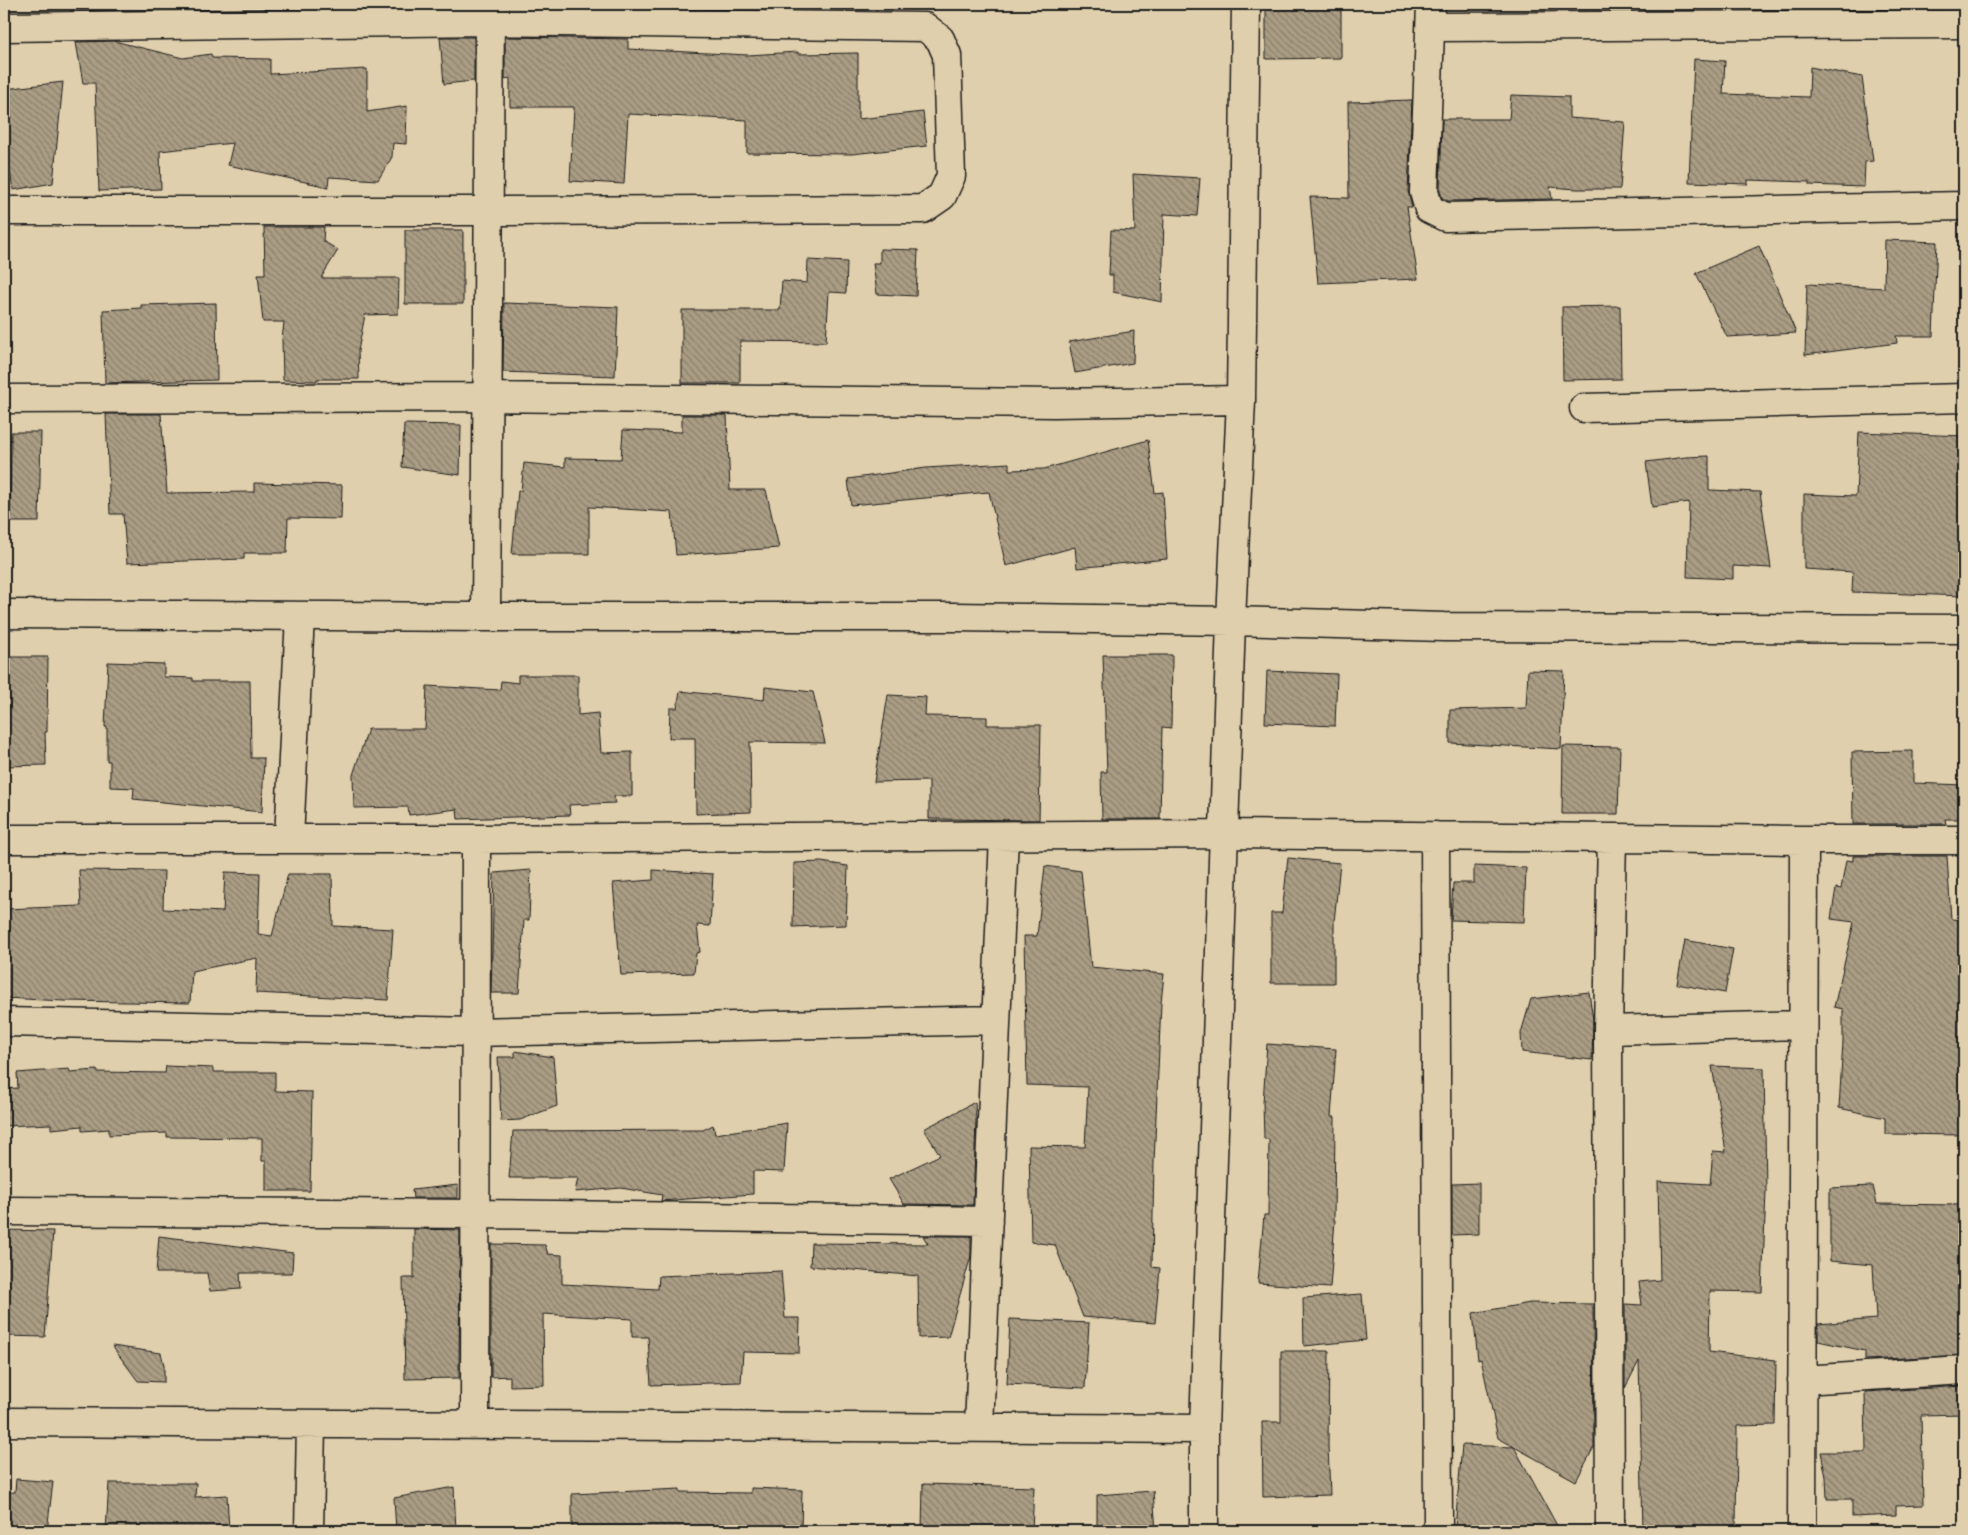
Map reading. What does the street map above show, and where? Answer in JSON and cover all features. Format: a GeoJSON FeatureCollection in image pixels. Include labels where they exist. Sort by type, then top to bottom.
{"type":"FeatureCollection","features":[{"type":"Feature","properties":{"kind":"street"},"geometry":{"type":"LineString","coordinates":[[1204,1531],[1204,1428],[1231,620],[1241,400],[1246,4]]}},
{"type":"Feature","properties":{"kind":"street"},"geometry":{"type":"LineString","coordinates":[[4,27],[489,12],[925,27],[940,39],[947,55],[951,176],[942,196],[923,209],[489,212],[4,211]]}},
{"type":"Feature","properties":{"kind":"street"},"geometry":{"type":"LineString","coordinates":[[486,617],[489,12]]}},
{"type":"Feature","properties":{"kind":"street"},"geometry":{"type":"LineString","coordinates":[[1964,24],[1431,15],[1424,192],[1429,209],[1445,217],[1964,206]]}},
{"type":"Feature","properties":{"kind":"street"},"geometry":{"type":"LineString","coordinates":[[4,399],[488,397],[1054,403],[1241,400]]}},
{"type":"Feature","properties":{"kind":"street"},"geometry":{"type":"LineString","coordinates":[[1584,408],[1964,398]]}},
{"type":"Feature","properties":{"kind":"street"},"geometry":{"type":"LineString","coordinates":[[4,614],[954,617],[1231,620],[1454,627],[1964,629]]}},
{"type":"Feature","properties":{"kind":"street"},"geometry":{"type":"LineString","coordinates":[[289,839],[300,616]]}},
{"type":"Feature","properties":{"kind":"street"},"geometry":{"type":"LineString","coordinates":[[4,839],[476,840],[1224,834],[1964,840]]}},
{"type":"Feature","properties":{"kind":"street"},"geometry":{"type":"LineString","coordinates":[[979,1427],[1004,836]]}},
{"type":"Feature","properties":{"kind":"street"},"geometry":{"type":"LineString","coordinates":[[1435,836],[1438,1531]]}},
{"type":"Feature","properties":{"kind":"street"},"geometry":{"type":"LineString","coordinates":[[1610,1531],[1608,1030],[1612,838]]}},
{"type":"Feature","properties":{"kind":"street"},"geometry":{"type":"LineString","coordinates":[[475,1425],[476,840]]}},
{"type":"Feature","properties":{"kind":"street"},"geometry":{"type":"LineString","coordinates":[[1802,1531],[1804,840]]}},
{"type":"Feature","properties":{"kind":"street"},"geometry":{"type":"LineString","coordinates":[[4,1022],[476,1032],[996,1020]]}},
{"type":"Feature","properties":{"kind":"street"},"geometry":{"type":"LineString","coordinates":[[1608,1030],[1803,1024]]}},
{"type":"Feature","properties":{"kind":"street"},"geometry":{"type":"LineString","coordinates":[[4,1211],[475,1214],[988,1221]]}},
{"type":"Feature","properties":{"kind":"street"},"geometry":{"type":"LineString","coordinates":[[1802,1380],[1964,1370]]}},
{"type":"Feature","properties":{"kind":"street"},"geometry":{"type":"LineString","coordinates":[[4,1422],[1204,1428]]}},
{"type":"Feature","properties":{"kind":"street"},"geometry":{"type":"LineString","coordinates":[[309,1531],[311,1424]]}},
{"type":"Feature","properties":{"kind":"building"},"geometry":{"type":"Polygon","coordinates":[[[70,4],[115,4],[115,10],[71,11],[70,4]]]}},
{"type":"Feature","properties":{"kind":"building"},"geometry":{"type":"Polygon","coordinates":[[[548,4],[628,4],[628,7],[548,6],[548,4]]]}},
{"type":"Feature","properties":{"kind":"building"},"geometry":{"type":"Polygon","coordinates":[[[1266,4],[1341,4],[1341,58],[1266,59],[1266,4]]]}},
{"type":"Feature","properties":{"kind":"building"},"geometry":{"type":"Polygon","coordinates":[[[440,37],[474,37],[474,81],[444,84],[440,37]]]}},
{"type":"Feature","properties":{"kind":"building"},"geometry":{"type":"Polygon","coordinates":[[[505,37],[628,39],[628,49],[748,55],[798,52],[798,54],[858,53],[858,119],[923,112],[927,146],[852,154],[747,153],[747,120],[628,114],[624,184],[570,181],[574,107],[510,107],[510,78],[505,79],[505,37]]]}},
{"type":"Feature","properties":{"kind":"building"},"geometry":{"type":"Polygon","coordinates":[[[114,41],[183,58],[211,54],[212,58],[270,59],[270,74],[367,69],[367,112],[407,106],[406,144],[393,143],[392,157],[378,180],[329,177],[328,187],[228,165],[233,143],[160,151],[161,189],[99,191],[95,83],[83,83],[76,42],[114,41]]]}},
{"type":"Feature","properties":{"kind":"building"},"geometry":{"type":"Polygon","coordinates":[[[1694,59],[1725,61],[1723,94],[1809,97],[1810,67],[1862,77],[1873,161],[1865,162],[1864,187],[1809,185],[1809,182],[1748,180],[1748,184],[1689,182],[1694,59]]]}},
{"type":"Feature","properties":{"kind":"building"},"geometry":{"type":"Polygon","coordinates":[[[63,82],[53,183],[13,190],[4,132],[4,89],[63,82]]]}},
{"type":"Feature","properties":{"kind":"building"},"geometry":{"type":"Polygon","coordinates":[[[1511,95],[1569,97],[1569,118],[1625,122],[1620,189],[1550,187],[1552,199],[1449,201],[1442,198],[1440,190],[1442,119],[1509,119],[1511,95]]]}},
{"type":"Feature","properties":{"kind":"building"},"geometry":{"type":"Polygon","coordinates":[[[1412,100],[1408,191],[1412,207],[1407,207],[1418,279],[1318,283],[1310,197],[1349,198],[1348,102],[1412,100]]]}},
{"type":"Feature","properties":{"kind":"building"},"geometry":{"type":"Polygon","coordinates":[[[1133,174],[1200,178],[1197,216],[1164,214],[1162,302],[1113,292],[1113,275],[1109,275],[1111,230],[1135,231],[1133,174]]]}},
{"type":"Feature","properties":{"kind":"building"},"geometry":{"type":"Polygon","coordinates":[[[264,227],[324,227],[323,241],[338,250],[321,278],[399,278],[398,314],[365,315],[358,351],[359,379],[283,380],[282,340],[284,322],[263,322],[258,274],[265,274],[264,227]]]}},
{"type":"Feature","properties":{"kind":"building"},"geometry":{"type":"Polygon","coordinates":[[[405,230],[463,230],[463,304],[405,304],[405,230]]]}},
{"type":"Feature","properties":{"kind":"building"},"geometry":{"type":"Polygon","coordinates":[[[1885,240],[1937,242],[1933,336],[1896,336],[1897,343],[1805,355],[1807,284],[1884,288],[1885,240]]]}},
{"type":"Feature","properties":{"kind":"building"},"geometry":{"type":"Polygon","coordinates":[[[1759,246],[1796,333],[1727,337],[1696,273],[1759,246]]]}},
{"type":"Feature","properties":{"kind":"building"},"geometry":{"type":"Polygon","coordinates":[[[880,249],[918,250],[916,296],[877,294],[873,263],[880,263],[880,249]]]}},
{"type":"Feature","properties":{"kind":"building"},"geometry":{"type":"Polygon","coordinates":[[[808,260],[847,262],[846,293],[829,292],[826,342],[740,341],[740,383],[682,383],[682,310],[780,310],[782,281],[807,283],[808,260]]]}},
{"type":"Feature","properties":{"kind":"building"},"geometry":{"type":"Polygon","coordinates":[[[216,303],[217,380],[105,383],[103,310],[141,308],[141,305],[216,303]]]}},
{"type":"Feature","properties":{"kind":"building"},"geometry":{"type":"Polygon","coordinates":[[[504,303],[618,307],[615,376],[503,372],[504,303]]]}},
{"type":"Feature","properties":{"kind":"building"},"geometry":{"type":"Polygon","coordinates":[[[1620,306],[1621,379],[1563,380],[1562,307],[1620,306]]]}},
{"type":"Feature","properties":{"kind":"building"},"geometry":{"type":"Polygon","coordinates":[[[1134,331],[1133,363],[1075,373],[1069,342],[1134,331]]]}},
{"type":"Feature","properties":{"kind":"building"},"geometry":{"type":"Polygon","coordinates":[[[106,414],[161,414],[167,493],[254,492],[254,483],[342,485],[341,519],[288,518],[287,553],[244,553],[244,559],[127,563],[123,514],[110,514],[106,414]]]}},
{"type":"Feature","properties":{"kind":"building"},"geometry":{"type":"Polygon","coordinates":[[[682,415],[727,415],[730,490],[766,490],[779,548],[676,555],[672,512],[589,507],[589,554],[512,554],[518,491],[521,491],[524,463],[565,467],[565,458],[621,459],[623,430],[682,432],[682,415]]]}},
{"type":"Feature","properties":{"kind":"building"},"geometry":{"type":"Polygon","coordinates":[[[404,424],[461,425],[460,475],[402,467],[404,424]]]}},
{"type":"Feature","properties":{"kind":"building"},"geometry":{"type":"Polygon","coordinates":[[[11,432],[41,432],[39,522],[10,522],[11,432]]]}},
{"type":"Feature","properties":{"kind":"building"},"geometry":{"type":"Polygon","coordinates":[[[1859,432],[1964,436],[1964,596],[1852,592],[1853,572],[1804,569],[1804,494],[1856,496],[1859,432]]]}},
{"type":"Feature","properties":{"kind":"building"},"geometry":{"type":"Polygon","coordinates":[[[1148,440],[1155,493],[1163,492],[1167,559],[1077,568],[1075,547],[1006,566],[989,492],[851,505],[848,479],[926,468],[1009,463],[1009,470],[1044,469],[1148,440]]]}},
{"type":"Feature","properties":{"kind":"building"},"geometry":{"type":"Polygon","coordinates":[[[1709,456],[1709,490],[1760,492],[1771,568],[1733,566],[1733,579],[1687,577],[1689,502],[1652,507],[1646,462],[1709,456]]]}},
{"type":"Feature","properties":{"kind":"building"},"geometry":{"type":"Polygon","coordinates":[[[1103,655],[1172,655],[1171,728],[1162,727],[1160,819],[1102,819],[1101,772],[1107,772],[1103,655]]]}},
{"type":"Feature","properties":{"kind":"building"},"geometry":{"type":"Polygon","coordinates":[[[4,657],[48,657],[47,732],[45,732],[46,765],[4,766],[4,657]]]}},
{"type":"Feature","properties":{"kind":"building"},"geometry":{"type":"Polygon","coordinates":[[[108,662],[164,664],[164,677],[193,678],[193,681],[250,681],[251,758],[264,758],[262,812],[133,799],[134,788],[110,787],[110,761],[107,761],[107,727],[105,727],[108,662]]]}},
{"type":"Feature","properties":{"kind":"building"},"geometry":{"type":"Polygon","coordinates":[[[1528,670],[1564,671],[1561,749],[1450,743],[1450,710],[1526,708],[1528,670]]]}},
{"type":"Feature","properties":{"kind":"building"},"geometry":{"type":"Polygon","coordinates":[[[1267,671],[1337,674],[1335,726],[1265,723],[1267,671]]]}},
{"type":"Feature","properties":{"kind":"building"},"geometry":{"type":"Polygon","coordinates":[[[518,675],[578,675],[578,715],[598,713],[601,753],[632,752],[632,796],[614,796],[615,803],[569,805],[570,815],[458,819],[457,809],[409,815],[408,807],[354,808],[353,775],[368,729],[425,729],[427,686],[500,690],[501,681],[518,683],[518,675]]]}},
{"type":"Feature","properties":{"kind":"building"},"geometry":{"type":"Polygon","coordinates":[[[765,687],[813,692],[825,743],[750,742],[751,812],[696,814],[695,738],[669,738],[670,708],[677,708],[680,691],[764,700],[765,687]]]}},
{"type":"Feature","properties":{"kind":"building"},"geometry":{"type":"Polygon","coordinates":[[[888,695],[926,697],[925,716],[987,717],[987,725],[1041,725],[1039,820],[929,819],[929,781],[874,782],[888,695]]]}},
{"type":"Feature","properties":{"kind":"building"},"geometry":{"type":"Polygon","coordinates":[[[1563,746],[1620,747],[1618,814],[1562,814],[1563,746]]]}},
{"type":"Feature","properties":{"kind":"building"},"geometry":{"type":"Polygon","coordinates":[[[1913,751],[1913,783],[1964,785],[1964,819],[1945,819],[1946,824],[1853,824],[1852,752],[1913,751]]]}},
{"type":"Feature","properties":{"kind":"building"},"geometry":{"type":"Polygon","coordinates":[[[1853,856],[1947,856],[1951,919],[1964,920],[1964,1135],[1885,1134],[1885,1118],[1839,1108],[1843,1009],[1834,1007],[1854,922],[1831,919],[1836,888],[1841,889],[1846,860],[1853,861],[1853,856]]]}},
{"type":"Feature","properties":{"kind":"building"},"geometry":{"type":"Polygon","coordinates":[[[1288,858],[1340,863],[1334,922],[1334,983],[1271,983],[1271,913],[1282,913],[1288,858]]]}},
{"type":"Feature","properties":{"kind":"building"},"geometry":{"type":"Polygon","coordinates":[[[821,862],[848,866],[846,925],[793,927],[794,863],[821,862]]]}},
{"type":"Feature","properties":{"kind":"building"},"geometry":{"type":"Polygon","coordinates":[[[1045,866],[1081,871],[1091,967],[1164,974],[1154,1162],[1152,1267],[1160,1268],[1155,1323],[1083,1317],[1055,1245],[1031,1242],[1029,1146],[1085,1147],[1088,1087],[1027,1085],[1024,936],[1037,936],[1045,866]]]}},
{"type":"Feature","properties":{"kind":"building"},"geometry":{"type":"Polygon","coordinates":[[[1474,866],[1526,868],[1524,922],[1451,920],[1453,883],[1474,883],[1474,866]]]}},
{"type":"Feature","properties":{"kind":"building"},"geometry":{"type":"Polygon","coordinates":[[[79,870],[164,871],[163,909],[223,912],[225,872],[260,873],[258,934],[272,936],[288,874],[332,874],[333,926],[393,929],[388,1000],[256,993],[257,958],[192,971],[190,1003],[4,998],[4,909],[81,906],[79,870]]]}},
{"type":"Feature","properties":{"kind":"building"},"geometry":{"type":"Polygon","coordinates":[[[531,870],[529,920],[524,920],[519,993],[491,993],[494,873],[531,870]]]}},
{"type":"Feature","properties":{"kind":"building"},"geometry":{"type":"Polygon","coordinates":[[[653,870],[713,874],[710,926],[697,925],[700,952],[696,953],[694,973],[621,975],[613,883],[653,880],[653,870]]]}},
{"type":"Feature","properties":{"kind":"building"},"geometry":{"type":"Polygon","coordinates":[[[1685,940],[1733,949],[1725,993],[1677,984],[1685,940]]]}},
{"type":"Feature","properties":{"kind":"building"},"geometry":{"type":"Polygon","coordinates":[[[1589,992],[1593,1020],[1592,1060],[1522,1052],[1521,1033],[1531,999],[1589,992]]]}},
{"type":"Feature","properties":{"kind":"building"},"geometry":{"type":"Polygon","coordinates":[[[1267,1044],[1336,1049],[1331,1117],[1335,1117],[1335,1220],[1330,1288],[1258,1283],[1264,1215],[1268,1215],[1269,1139],[1264,1139],[1263,1103],[1267,1044]]]}},
{"type":"Feature","properties":{"kind":"building"},"geometry":{"type":"Polygon","coordinates":[[[515,1051],[553,1057],[557,1106],[520,1120],[501,1121],[498,1057],[515,1057],[515,1051]]]}},
{"type":"Feature","properties":{"kind":"building"},"geometry":{"type":"Polygon","coordinates":[[[166,1066],[213,1068],[213,1072],[275,1072],[275,1091],[312,1092],[310,1191],[266,1191],[266,1161],[262,1161],[262,1138],[167,1137],[167,1133],[109,1135],[109,1129],[82,1131],[82,1126],[51,1129],[51,1124],[4,1126],[4,1089],[18,1088],[17,1073],[69,1069],[70,1072],[97,1070],[97,1072],[165,1073],[166,1066]]]}},
{"type":"Feature","properties":{"kind":"building"},"geometry":{"type":"Polygon","coordinates":[[[1712,1066],[1764,1068],[1766,1191],[1762,1292],[1710,1291],[1709,1352],[1776,1360],[1775,1425],[1737,1426],[1736,1531],[1643,1531],[1639,1361],[1625,1388],[1625,1304],[1642,1305],[1639,1282],[1660,1280],[1658,1181],[1710,1184],[1713,1151],[1726,1152],[1712,1066]]]}},
{"type":"Feature","properties":{"kind":"building"},"geometry":{"type":"Polygon","coordinates":[[[975,1102],[973,1205],[904,1204],[889,1179],[940,1155],[924,1129],[975,1102]]]}},
{"type":"Feature","properties":{"kind":"building"},"geometry":{"type":"Polygon","coordinates":[[[787,1123],[784,1172],[753,1171],[753,1194],[661,1201],[662,1195],[621,1188],[575,1192],[578,1178],[509,1178],[513,1131],[703,1130],[713,1125],[715,1134],[787,1123]]]}},
{"type":"Feature","properties":{"kind":"building"},"geometry":{"type":"Polygon","coordinates":[[[1479,1183],[1479,1234],[1452,1235],[1452,1184],[1479,1183]]]}},
{"type":"Feature","properties":{"kind":"building"},"geometry":{"type":"Polygon","coordinates":[[[458,1185],[458,1198],[413,1198],[412,1190],[458,1185]]]}},
{"type":"Feature","properties":{"kind":"building"},"geometry":{"type":"Polygon","coordinates":[[[1873,1186],[1877,1204],[1964,1205],[1958,1294],[1964,1297],[1964,1355],[1865,1360],[1865,1351],[1818,1341],[1818,1324],[1876,1319],[1873,1265],[1830,1261],[1830,1188],[1873,1186]]]}},
{"type":"Feature","properties":{"kind":"building"},"geometry":{"type":"Polygon","coordinates":[[[414,1229],[460,1230],[459,1378],[405,1379],[403,1278],[414,1278],[414,1229]]]}},
{"type":"Feature","properties":{"kind":"building"},"geometry":{"type":"Polygon","coordinates":[[[4,1230],[53,1231],[45,1337],[4,1336],[4,1230]]]}},
{"type":"Feature","properties":{"kind":"building"},"geometry":{"type":"Polygon","coordinates":[[[159,1236],[293,1253],[292,1273],[240,1273],[241,1289],[210,1291],[207,1273],[156,1273],[159,1236]]]}},
{"type":"Feature","properties":{"kind":"building"},"geometry":{"type":"Polygon","coordinates":[[[923,1236],[971,1236],[971,1256],[948,1337],[919,1338],[918,1276],[810,1266],[811,1243],[928,1244],[923,1236]]]}},
{"type":"Feature","properties":{"kind":"building"},"geometry":{"type":"Polygon","coordinates":[[[491,1244],[545,1245],[548,1254],[562,1255],[562,1284],[658,1289],[659,1276],[781,1271],[785,1318],[800,1318],[799,1353],[743,1352],[741,1382],[651,1385],[648,1337],[632,1337],[632,1319],[543,1314],[544,1385],[510,1386],[510,1376],[491,1377],[491,1244]]]}},
{"type":"Feature","properties":{"kind":"building"},"geometry":{"type":"Polygon","coordinates":[[[1362,1294],[1366,1340],[1304,1346],[1303,1298],[1362,1294]]]}},
{"type":"Feature","properties":{"kind":"building"},"geometry":{"type":"Polygon","coordinates":[[[1530,1303],[1593,1304],[1594,1447],[1576,1481],[1498,1438],[1481,1359],[1478,1360],[1473,1313],[1530,1303]]]}},
{"type":"Feature","properties":{"kind":"building"},"geometry":{"type":"Polygon","coordinates":[[[1010,1319],[1089,1323],[1085,1388],[1007,1384],[1010,1319]]]}},
{"type":"Feature","properties":{"kind":"building"},"geometry":{"type":"Polygon","coordinates":[[[112,1346],[161,1353],[164,1365],[164,1382],[138,1381],[112,1346]]]}},
{"type":"Feature","properties":{"kind":"building"},"geometry":{"type":"Polygon","coordinates":[[[1281,1351],[1329,1351],[1328,1445],[1330,1495],[1263,1497],[1262,1422],[1281,1422],[1281,1351]]]}},
{"type":"Feature","properties":{"kind":"building"},"geometry":{"type":"Polygon","coordinates":[[[1964,1386],[1964,1414],[1921,1415],[1923,1505],[1896,1506],[1896,1515],[1852,1517],[1852,1499],[1827,1499],[1826,1477],[1821,1452],[1866,1452],[1865,1392],[1964,1386]]]}},
{"type":"Feature","properties":{"kind":"building"},"geometry":{"type":"Polygon","coordinates":[[[1462,1445],[1514,1447],[1560,1531],[1484,1531],[1455,1528],[1462,1445]]]}},
{"type":"Feature","properties":{"kind":"building"},"geometry":{"type":"Polygon","coordinates":[[[16,1479],[53,1482],[47,1531],[4,1531],[4,1493],[15,1492],[16,1479]]]}},
{"type":"Feature","properties":{"kind":"building"},"geometry":{"type":"Polygon","coordinates":[[[109,1483],[196,1483],[195,1497],[227,1495],[229,1531],[106,1531],[109,1483]]]}},
{"type":"Feature","properties":{"kind":"building"},"geometry":{"type":"Polygon","coordinates":[[[923,1484],[1034,1487],[1032,1531],[922,1531],[923,1484]]]}},
{"type":"Feature","properties":{"kind":"building"},"geometry":{"type":"Polygon","coordinates":[[[454,1487],[456,1531],[396,1531],[394,1498],[454,1487]]]}},
{"type":"Feature","properties":{"kind":"building"},"geometry":{"type":"Polygon","coordinates":[[[751,1488],[802,1490],[801,1531],[572,1531],[572,1494],[680,1489],[680,1492],[751,1493],[751,1488]]]}},
{"type":"Feature","properties":{"kind":"building"},"geometry":{"type":"Polygon","coordinates":[[[1153,1491],[1156,1531],[1097,1531],[1097,1495],[1153,1491]]]}}]}
